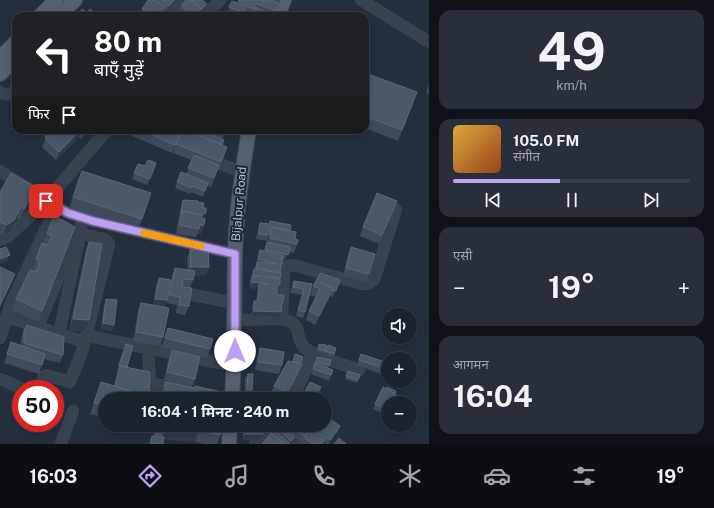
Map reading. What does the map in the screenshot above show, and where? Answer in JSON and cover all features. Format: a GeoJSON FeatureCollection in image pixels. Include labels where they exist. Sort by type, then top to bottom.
{"type":"FeatureCollection","features":[{"type":"Feature","properties":{"kind":"main road"},"geometry":{"type":"LineString","coordinates":[[44,12],[56,0]]}},
{"type":"Feature","properties":{"kind":"main road"},"geometry":{"type":"LineString","coordinates":[[63,12],[75,0]]}},
{"type":"Feature","properties":{"kind":"main road"},"geometry":{"type":"LineString","coordinates":[[280,12],[284,0]]}},
{"type":"Feature","properties":{"kind":"main road"},"geometry":{"type":"LineString","coordinates":[[0,58],[12,46]]}},
{"type":"Feature","properties":{"kind":"main road"},"geometry":{"type":"LineString","coordinates":[[0,74],[12,62]]}},
{"type":"Feature","properties":{"kind":"main road","name":"Bijalpur Road"},"geometry":{"type":"LineString","coordinates":[[232,392],[235,320],[235,254],[241,172],[248,134]]}},
{"type":"Feature","properties":{"kind":"main road"},"geometry":{"type":"LineString","coordinates":[[229,444],[230,432]]}},
{"type":"Feature","properties":{"kind":"street"},"geometry":{"type":"LineString","coordinates":[[170,12],[180,0]]}},
{"type":"Feature","properties":{"kind":"street"},"geometry":{"type":"LineString","coordinates":[[210,12],[220,0]]}},
{"type":"Feature","properties":{"kind":"street"},"geometry":{"type":"LineString","coordinates":[[361,0],[429,42]]}},
{"type":"Feature","properties":{"kind":"street"},"geometry":{"type":"LineString","coordinates":[[0,92],[3,95],[8,96],[12,94]]}},
{"type":"Feature","properties":{"kind":"street"},"geometry":{"type":"LineString","coordinates":[[0,240],[8,236],[46,201],[104,134]]}},
{"type":"Feature","properties":{"kind":"street"},"geometry":{"type":"LineString","coordinates":[[195,154],[241,172]]}},
{"type":"Feature","properties":{"kind":"street"},"geometry":{"type":"LineString","coordinates":[[0,171],[46,201],[68,213],[81,224],[104,239],[109,245],[89,339],[70,382],[64,380]]}},
{"type":"Feature","properties":{"kind":"street"},"geometry":{"type":"LineString","coordinates":[[282,319],[285,267],[292,265],[362,284],[371,283],[374,280],[396,210]]}},
{"type":"Feature","properties":{"kind":"street"},"geometry":{"type":"LineString","coordinates":[[0,338],[10,305],[48,224],[53,222],[81,224],[93,221],[235,254]]}},
{"type":"Feature","properties":{"kind":"street"},"geometry":{"type":"LineString","coordinates":[[38,327],[81,224]]}},
{"type":"Feature","properties":{"kind":"street"},"geometry":{"type":"LineString","coordinates":[[59,334],[81,224]]}},
{"type":"Feature","properties":{"kind":"street"},"geometry":{"type":"LineString","coordinates":[[193,295],[235,304]]}},
{"type":"Feature","properties":{"kind":"street"},"geometry":{"type":"LineString","coordinates":[[7,317],[59,334],[148,348],[234,366]]}},
{"type":"Feature","properties":{"kind":"street"},"geometry":{"type":"LineString","coordinates":[[235,320],[289,320],[297,326],[302,344],[305,348],[313,353],[359,370]]}},
{"type":"Feature","properties":{"kind":"street"},"geometry":{"type":"LineString","coordinates":[[148,348],[151,392]]}},
{"type":"Feature","properties":{"kind":"street"},"geometry":{"type":"LineString","coordinates":[[296,392],[313,353]]}},
{"type":"Feature","properties":{"kind":"street"},"geometry":{"type":"LineString","coordinates":[[42,380],[46,375],[63,380]]}},
{"type":"Feature","properties":{"kind":"street"},"geometry":{"type":"LineString","coordinates":[[0,379],[12,384]]}},
{"type":"Feature","properties":{"kind":"street"},"geometry":{"type":"LineString","coordinates":[[150,383],[186,390]]}},
{"type":"Feature","properties":{"kind":"street"},"geometry":{"type":"LineString","coordinates":[[61,444],[73,411]]}},
{"type":"Feature","properties":{"kind":"street"},"geometry":{"type":"LineString","coordinates":[[255,444],[269,432]]}},
{"type":"Feature","properties":{"kind":"street"},"geometry":{"type":"LineString","coordinates":[[286,432],[299,444]]}},
{"type":"Feature","properties":{"kind":"building"},"geometry":{"type":"Polygon","coordinates":[[[148,0],[156,0],[166,6],[162,12],[149,12],[142,9],[148,0]]]}},
{"type":"Feature","properties":{"kind":"building"},"geometry":{"type":"Polygon","coordinates":[[[161,0],[174,0],[169,6],[161,0]]]}},
{"type":"Feature","properties":{"kind":"building"},"geometry":{"type":"Polygon","coordinates":[[[186,0],[190,0],[201,9],[198,12],[189,12],[181,6],[186,0]]]}},
{"type":"Feature","properties":{"kind":"building"},"geometry":{"type":"Polygon","coordinates":[[[191,0],[202,0],[207,4],[202,9],[191,0]]]}},
{"type":"Feature","properties":{"kind":"building"},"geometry":{"type":"Polygon","coordinates":[[[239,0],[263,0],[265,2],[266,0],[271,0],[278,3],[275,11],[255,3],[253,9],[246,6],[244,12],[229,7],[232,1],[238,3],[239,0]]]}},
{"type":"Feature","properties":{"kind":"building"},"geometry":{"type":"Polygon","coordinates":[[[255,7],[264,11],[264,12],[252,12],[255,7]]]}},
{"type":"Feature","properties":{"kind":"building"},"geometry":{"type":"Polygon","coordinates":[[[369,74],[417,92],[402,130],[369,118],[369,74]]]}},
{"type":"Feature","properties":{"kind":"building"},"geometry":{"type":"Polygon","coordinates":[[[50,134],[76,134],[59,152],[45,138],[50,134]]]}},
{"type":"Feature","properties":{"kind":"building"},"geometry":{"type":"Polygon","coordinates":[[[150,134],[180,134],[175,145],[150,134]]]}},
{"type":"Feature","properties":{"kind":"building"},"geometry":{"type":"Polygon","coordinates":[[[180,134],[196,134],[227,147],[221,162],[176,144],[180,134]]]}},
{"type":"Feature","properties":{"kind":"building"},"geometry":{"type":"Polygon","coordinates":[[[202,134],[210,134],[224,140],[222,145],[201,136],[202,134]]]}},
{"type":"Feature","properties":{"kind":"building"},"geometry":{"type":"Polygon","coordinates":[[[194,155],[219,165],[214,178],[188,168],[194,155]]]}},
{"type":"Feature","properties":{"kind":"building"},"geometry":{"type":"Polygon","coordinates":[[[148,160],[156,163],[150,179],[134,173],[138,164],[145,166],[148,160]]]}},
{"type":"Feature","properties":{"kind":"building"},"geometry":{"type":"Polygon","coordinates":[[[82,171],[151,193],[142,219],[73,197],[82,171]]]}},
{"type":"Feature","properties":{"kind":"building"},"geometry":{"type":"Polygon","coordinates":[[[181,172],[208,183],[205,191],[177,182],[181,172]]]}},
{"type":"Feature","properties":{"kind":"building"},"geometry":{"type":"Polygon","coordinates":[[[11,173],[39,189],[35,196],[32,195],[24,209],[21,207],[14,220],[7,225],[0,222],[0,192],[11,173]]]}},
{"type":"Feature","properties":{"kind":"building"},"geometry":{"type":"Polygon","coordinates":[[[377,193],[397,201],[382,235],[363,227],[377,193]]]}},
{"type":"Feature","properties":{"kind":"building"},"geometry":{"type":"Polygon","coordinates":[[[183,200],[204,203],[203,208],[206,208],[206,213],[203,213],[202,216],[201,216],[202,215],[182,211],[181,213],[183,200]]]}},
{"type":"Feature","properties":{"kind":"building"},"geometry":{"type":"Polygon","coordinates":[[[182,211],[202,215],[201,218],[205,219],[204,225],[200,225],[199,229],[179,225],[182,211]]]}},
{"type":"Feature","properties":{"kind":"building"},"geometry":{"type":"Polygon","coordinates":[[[54,216],[75,227],[42,311],[16,299],[30,270],[36,272],[40,261],[36,259],[42,243],[48,245],[52,236],[47,233],[54,216]]]}},
{"type":"Feature","properties":{"kind":"building"},"geometry":{"type":"Polygon","coordinates":[[[270,221],[291,225],[290,231],[270,227],[269,235],[259,234],[260,223],[269,224],[270,221]]]}},
{"type":"Feature","properties":{"kind":"building"},"geometry":{"type":"Polygon","coordinates":[[[272,227],[296,232],[295,239],[298,240],[297,244],[270,238],[272,227]]]}},
{"type":"Feature","properties":{"kind":"building"},"geometry":{"type":"Polygon","coordinates":[[[89,242],[102,244],[89,320],[73,319],[89,242]]]}},
{"type":"Feature","properties":{"kind":"building"},"geometry":{"type":"Polygon","coordinates":[[[267,242],[290,247],[288,255],[265,250],[267,242]]]}},
{"type":"Feature","properties":{"kind":"building"},"geometry":{"type":"Polygon","coordinates":[[[6,247],[10,255],[0,259],[0,249],[6,247]]]}},
{"type":"Feature","properties":{"kind":"building"},"geometry":{"type":"Polygon","coordinates":[[[351,247],[375,254],[369,274],[346,268],[351,247]]]}},
{"type":"Feature","properties":{"kind":"building"},"geometry":{"type":"Polygon","coordinates":[[[208,249],[209,267],[191,267],[190,250],[208,249]]]}},
{"type":"Feature","properties":{"kind":"building"},"geometry":{"type":"Polygon","coordinates":[[[260,250],[283,256],[280,272],[256,268],[257,262],[278,264],[258,259],[260,250]]]}},
{"type":"Feature","properties":{"kind":"building"},"geometry":{"type":"Polygon","coordinates":[[[0,267],[15,274],[0,305],[0,267]]]}},
{"type":"Feature","properties":{"kind":"building"},"geometry":{"type":"Polygon","coordinates":[[[175,268],[195,271],[193,280],[183,279],[182,287],[192,288],[189,306],[179,305],[180,297],[170,295],[171,291],[169,291],[167,300],[155,299],[159,278],[171,280],[169,288],[171,288],[175,268]]]}},
{"type":"Feature","properties":{"kind":"building"},"geometry":{"type":"Polygon","coordinates":[[[254,269],[281,273],[280,278],[253,275],[254,269]]]}},
{"type":"Feature","properties":{"kind":"building"},"geometry":{"type":"Polygon","coordinates":[[[320,273],[340,280],[336,291],[332,290],[333,288],[316,281],[320,273]]]}},
{"type":"Feature","properties":{"kind":"building"},"geometry":{"type":"Polygon","coordinates":[[[252,276],[280,279],[280,285],[277,285],[277,295],[284,295],[281,312],[254,311],[254,301],[258,301],[259,284],[270,284],[252,282],[252,276]]]}},
{"type":"Feature","properties":{"kind":"building"},"geometry":{"type":"Polygon","coordinates":[[[294,281],[312,284],[305,312],[298,310],[304,289],[293,287],[294,281]]]}},
{"type":"Feature","properties":{"kind":"building"},"geometry":{"type":"Polygon","coordinates":[[[316,281],[333,288],[319,316],[309,311],[320,289],[313,286],[316,281]]]}},
{"type":"Feature","properties":{"kind":"building"},"geometry":{"type":"Polygon","coordinates":[[[106,299],[117,300],[114,325],[103,323],[106,299]]]}},
{"type":"Feature","properties":{"kind":"building"},"geometry":{"type":"Polygon","coordinates":[[[141,303],[169,308],[163,337],[136,332],[141,303]]]}},
{"type":"Feature","properties":{"kind":"building"},"geometry":{"type":"Polygon","coordinates":[[[27,325],[64,337],[63,355],[24,343],[24,331],[27,325]]]}},
{"type":"Feature","properties":{"kind":"building"},"geometry":{"type":"Polygon","coordinates":[[[168,328],[213,339],[210,349],[165,338],[168,328]]]}},
{"type":"Feature","properties":{"kind":"building"},"geometry":{"type":"Polygon","coordinates":[[[11,342],[45,354],[42,365],[7,354],[11,342]]]}},
{"type":"Feature","properties":{"kind":"building"},"geometry":{"type":"Polygon","coordinates":[[[126,344],[133,346],[127,367],[119,365],[126,344]]]}},
{"type":"Feature","properties":{"kind":"building"},"geometry":{"type":"Polygon","coordinates":[[[319,344],[326,345],[325,351],[318,349],[319,344]]]}},
{"type":"Feature","properties":{"kind":"building"},"geometry":{"type":"Polygon","coordinates":[[[328,345],[336,348],[334,354],[325,351],[328,345]]]}},
{"type":"Feature","properties":{"kind":"building"},"geometry":{"type":"Polygon","coordinates":[[[260,348],[284,352],[282,365],[258,362],[260,348]]]}},
{"type":"Feature","properties":{"kind":"building"},"geometry":{"type":"Polygon","coordinates":[[[172,350],[200,357],[195,379],[167,372],[172,350]]]}},
{"type":"Feature","properties":{"kind":"building"},"geometry":{"type":"Polygon","coordinates":[[[295,354],[303,357],[301,364],[293,362],[295,354]]]}},
{"type":"Feature","properties":{"kind":"building"},"geometry":{"type":"Polygon","coordinates":[[[361,354],[381,361],[381,367],[359,360],[361,354]]]}},
{"type":"Feature","properties":{"kind":"building"},"geometry":{"type":"Polygon","coordinates":[[[317,357],[331,360],[330,365],[316,362],[317,357]]]}},
{"type":"Feature","properties":{"kind":"building"},"geometry":{"type":"Polygon","coordinates":[[[288,361],[302,364],[288,392],[274,386],[288,361]]]}},
{"type":"Feature","properties":{"kind":"building"},"geometry":{"type":"Polygon","coordinates":[[[315,363],[333,370],[331,375],[313,369],[315,363]]]}},
{"type":"Feature","properties":{"kind":"building"},"geometry":{"type":"Polygon","coordinates":[[[120,366],[150,372],[149,392],[135,392],[115,386],[120,366]]]}},
{"type":"Feature","properties":{"kind":"building"},"geometry":{"type":"Polygon","coordinates":[[[348,371],[360,375],[358,380],[346,376],[348,371]]]}},
{"type":"Feature","properties":{"kind":"building"},"geometry":{"type":"Polygon","coordinates":[[[248,374],[253,374],[252,390],[247,390],[248,374]]]}},
{"type":"Feature","properties":{"kind":"building"},"geometry":{"type":"Polygon","coordinates":[[[101,382],[134,392],[98,392],[98,404],[94,403],[101,382]]]}},
{"type":"Feature","properties":{"kind":"building"},"geometry":{"type":"Polygon","coordinates":[[[165,382],[195,388],[195,386],[222,392],[165,392],[165,382]]]}},
{"type":"Feature","properties":{"kind":"building"},"geometry":{"type":"Polygon","coordinates":[[[310,382],[321,387],[318,392],[305,392],[310,382]]]}},
{"type":"Feature","properties":{"kind":"building"},"geometry":{"type":"Polygon","coordinates":[[[383,388],[396,394],[395,396],[381,396],[381,407],[375,404],[383,388]]]}},
{"type":"Feature","properties":{"kind":"building"},"geometry":{"type":"Polygon","coordinates":[[[389,388],[396,391],[395,394],[386,389],[389,388]]]}},
{"type":"Feature","properties":{"kind":"building"},"geometry":{"type":"Polygon","coordinates":[[[332,420],[340,426],[330,440],[327,437],[322,444],[313,444],[305,438],[307,434],[305,437],[298,432],[332,432],[332,420]]]}},
{"type":"Feature","properties":{"kind":"building"},"geometry":{"type":"Polygon","coordinates":[[[204,432],[221,432],[220,435],[204,432]]]}},
{"type":"Feature","properties":{"kind":"building"},"geometry":{"type":"Polygon","coordinates":[[[245,432],[263,432],[263,434],[245,434],[245,432]]]}},
{"type":"Feature","properties":{"kind":"building"},"geometry":{"type":"Polygon","coordinates":[[[276,432],[290,444],[284,444],[272,434],[276,432]]]}},
{"type":"Feature","properties":{"kind":"building"},"geometry":{"type":"Polygon","coordinates":[[[281,432],[290,432],[295,437],[291,441],[281,432]]]}},
{"type":"Feature","properties":{"kind":"building"},"geometry":{"type":"Polygon","coordinates":[[[155,433],[161,433],[161,437],[164,437],[163,444],[150,444],[152,436],[155,436],[155,433]]]}},
{"type":"Feature","properties":{"kind":"building"},"geometry":{"type":"Polygon","coordinates":[[[271,433],[284,444],[274,444],[267,438],[271,433]]]}},
{"type":"Feature","properties":{"kind":"building"},"geometry":{"type":"Polygon","coordinates":[[[339,438],[346,444],[334,444],[339,438]]]}},
{"type":"Feature","properties":{"kind":"building"},"geometry":{"type":"Polygon","coordinates":[[[266,439],[272,444],[264,444],[263,443],[266,439]]]}},
{"type":"Feature","properties":{"kind":"slow traffic"},"geometry":{"type":"LineString","coordinates":[[144,233],[201,246]]}},
{"type":"Feature","properties":{"kind":"route"},"geometry":{"type":"LineString","coordinates":[[46,201],[68,213],[93,221],[235,254],[235,351]]}}]}
